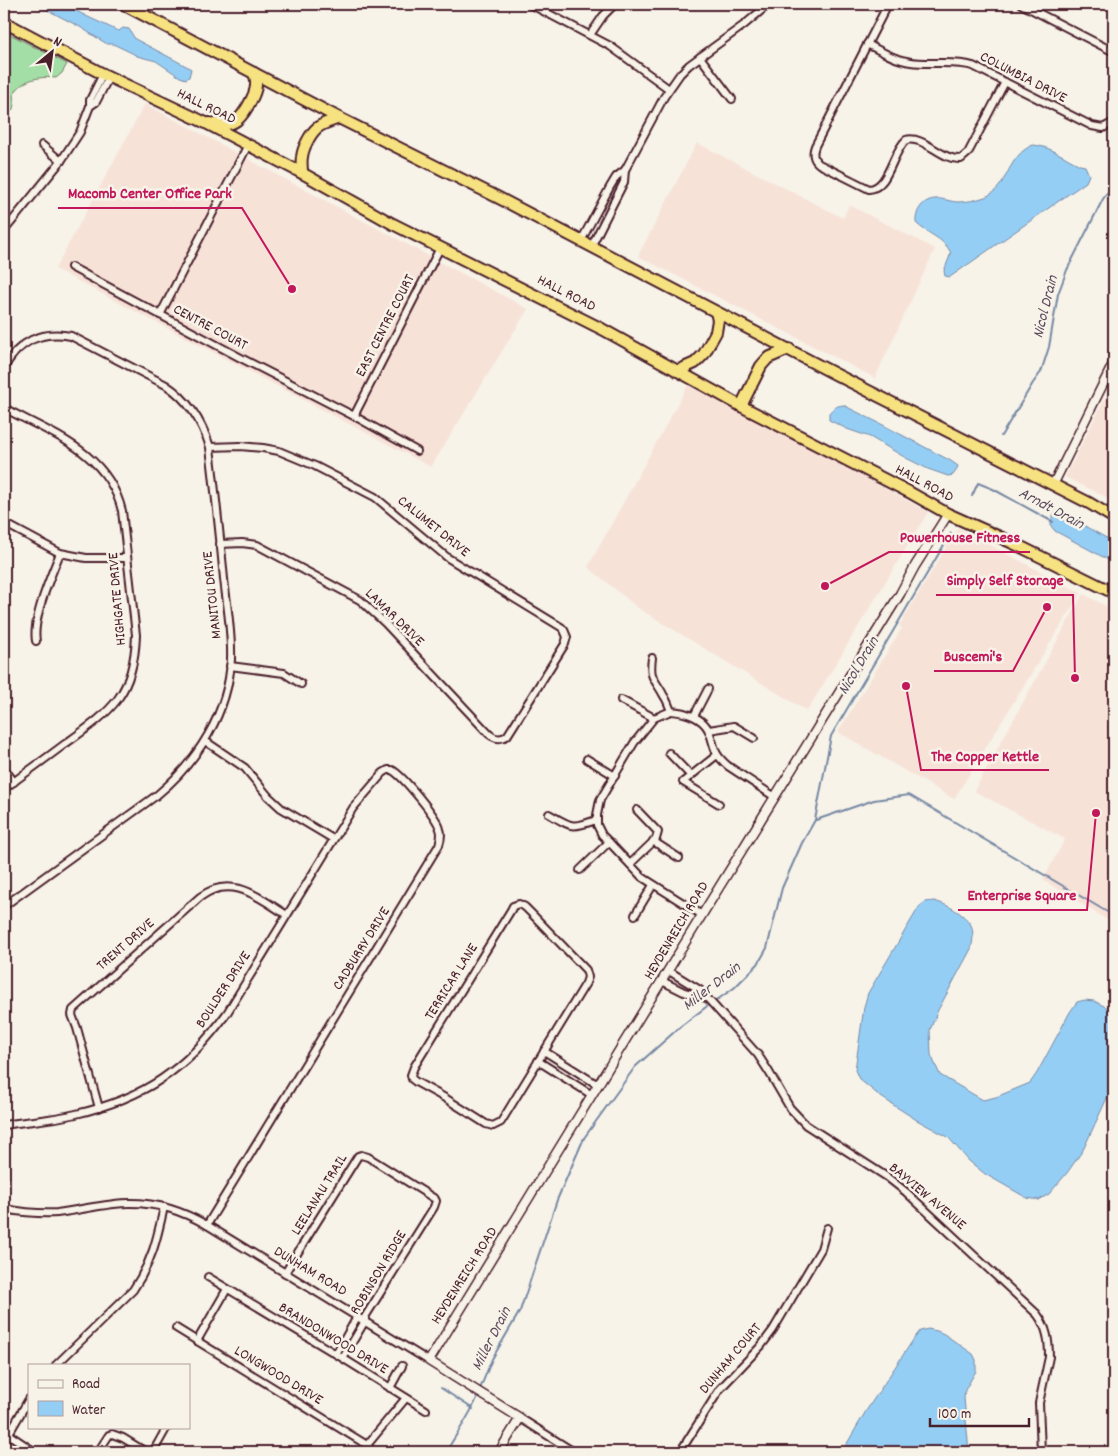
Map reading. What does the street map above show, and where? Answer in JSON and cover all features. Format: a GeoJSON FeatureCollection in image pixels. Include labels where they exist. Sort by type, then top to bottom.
{"type":"FeatureCollection","features":[{"type":"Feature","properties":{"kind":"highway"},"geometry":{"type":"LineString","coordinates":[[123,4],[339,118],[450,173],[1114,518]]}},
{"type":"Feature","properties":{"kind":"highway","name":"HALL ROAD"},"geometry":{"type":"LineString","coordinates":[[4,22],[106,76],[206,123],[440,248],[602,329],[676,371],[948,514],[1013,543],[1114,593]]}},
{"type":"Feature","properties":{"kind":"highway"},"geometry":{"type":"LineString","coordinates":[[206,123],[227,124],[238,120],[255,91],[256,80],[254,73]]}},
{"type":"Feature","properties":{"kind":"highway"},"geometry":{"type":"LineString","coordinates":[[302,173],[301,158],[316,128],[339,118]]}},
{"type":"Feature","properties":{"kind":"highway"},"geometry":{"type":"LineString","coordinates":[[676,371],[696,363],[704,354],[716,332],[718,320],[716,312]]}},
{"type":"Feature","properties":{"kind":"highway"},"geometry":{"type":"LineString","coordinates":[[742,406],[761,366],[768,358],[789,349]]}},
{"type":"Feature","properties":{"kind":"street"},"geometry":{"type":"LineString","coordinates":[[142,14],[148,4]]}},
{"type":"Feature","properties":{"kind":"street"},"geometry":{"type":"LineString","coordinates":[[530,4],[619,52],[669,89]]}},
{"type":"Feature","properties":{"kind":"street"},"geometry":{"type":"LineString","coordinates":[[590,35],[603,16],[615,4]]}},
{"type":"Feature","properties":{"kind":"street"},"geometry":{"type":"LineString","coordinates":[[581,241],[616,177],[625,170],[669,89],[680,74],[769,4]]}},
{"type":"Feature","properties":{"kind":"street"},"geometry":{"type":"LineString","coordinates":[[888,4],[813,150],[814,158],[820,164],[869,189],[873,189],[880,185],[900,147],[906,140],[915,140],[952,158],[961,159],[968,153],[1005,82]]}},
{"type":"Feature","properties":{"kind":"street"},"geometry":{"type":"LineString","coordinates":[[1021,4],[1114,52]]}},
{"type":"Feature","properties":{"kind":"street","name":"COLUMBIA DRIVE"},"geometry":{"type":"LineString","coordinates":[[867,44],[896,58],[910,62],[966,64],[979,68],[1092,126],[1098,128],[1111,124]]}},
{"type":"Feature","properties":{"kind":"street"},"geometry":{"type":"LineString","coordinates":[[700,57],[732,99]]}},
{"type":"Feature","properties":{"kind":"street"},"geometry":{"type":"LineString","coordinates":[[4,231],[61,161],[80,132],[90,106],[90,100],[106,76]]}},
{"type":"Feature","properties":{"kind":"street","name":"CENTRE COURT"},"geometry":{"type":"LineString","coordinates":[[248,145],[160,316],[354,416],[417,451]]}},
{"type":"Feature","properties":{"kind":"street"},"geometry":{"type":"LineString","coordinates":[[42,146],[61,161]]}},
{"type":"Feature","properties":{"kind":"street"},"geometry":{"type":"LineString","coordinates":[[591,247],[624,182],[625,170]]}},
{"type":"Feature","properties":{"kind":"street"},"geometry":{"type":"LineString","coordinates":[[606,194],[616,199]]}},
{"type":"Feature","properties":{"kind":"street","name":"EAST CENTRE COURT"},"geometry":{"type":"LineString","coordinates":[[354,416],[440,248]]}},
{"type":"Feature","properties":{"kind":"street"},"geometry":{"type":"LineString","coordinates":[[70,267],[160,316]]}},
{"type":"Feature","properties":{"kind":"street","name":"MANITOU DRIVE"},"geometry":{"type":"LineString","coordinates":[[4,368],[10,357],[29,341],[48,335],[71,336],[123,362],[174,391],[191,408],[203,428],[210,447],[229,618],[230,666],[222,700],[205,741],[184,770],[157,795],[4,906]]}},
{"type":"Feature","properties":{"kind":"street"},"geometry":{"type":"LineString","coordinates":[[1053,485],[1114,362]]}},
{"type":"Feature","properties":{"kind":"street","name":"HIGHGATE DRIVE"},"geometry":{"type":"LineString","coordinates":[[4,408],[79,448],[100,467],[110,481],[120,504],[136,635],[132,669],[116,702],[100,719],[4,789]]}},
{"type":"Feature","properties":{"kind":"street","name":"CALUMET DRIVE"},"geometry":{"type":"LineString","coordinates":[[210,447],[240,446],[279,451],[315,466],[375,497],[448,558],[564,630],[567,637],[565,644],[510,732],[507,736],[500,739]]}},
{"type":"Feature","properties":{"kind":"street","name":"HEYDENREICH ROAD"},"geometry":{"type":"LineString","coordinates":[[428,1362],[948,514]]}},
{"type":"Feature","properties":{"kind":"street"},"geometry":{"type":"LineString","coordinates":[[4,523],[60,553],[86,558],[127,558]]}},
{"type":"Feature","properties":{"kind":"street","name":"LAMAR DRIVE"},"geometry":{"type":"LineString","coordinates":[[220,544],[242,543],[257,545],[360,600],[385,623],[492,737],[500,739]]}},
{"type":"Feature","properties":{"kind":"street"},"geometry":{"type":"LineString","coordinates":[[36,641],[34,634],[37,617],[60,553]]}},
{"type":"Feature","properties":{"kind":"street"},"geometry":{"type":"LineString","coordinates":[[652,658],[651,669],[653,679],[664,694],[671,711]]}},
{"type":"Feature","properties":{"kind":"street"},"geometry":{"type":"LineString","coordinates":[[230,666],[284,673],[300,684]]}},
{"type":"Feature","properties":{"kind":"street"},"geometry":{"type":"LineString","coordinates":[[694,716],[708,689]]}},
{"type":"Feature","properties":{"kind":"street"},"geometry":{"type":"LineString","coordinates":[[621,700],[654,718]]}},
{"type":"Feature","properties":{"kind":"street"},"geometry":{"type":"LineString","coordinates":[[702,915],[642,877],[608,842],[599,830],[596,820],[600,800],[641,734],[654,718],[671,711],[694,716],[704,724],[709,730],[717,755],[728,766],[774,797]]}},
{"type":"Feature","properties":{"kind":"street"},"geometry":{"type":"LineString","coordinates":[[709,730],[734,726],[754,738]]}},
{"type":"Feature","properties":{"kind":"street"},"geometry":{"type":"LineString","coordinates":[[205,741],[245,768],[268,796],[282,808],[333,839]]}},
{"type":"Feature","properties":{"kind":"street"},"geometry":{"type":"LineString","coordinates":[[669,753],[690,776]]}},
{"type":"Feature","properties":{"kind":"street"},"geometry":{"type":"LineString","coordinates":[[717,755],[684,782],[719,804]]}},
{"type":"Feature","properties":{"kind":"street"},"geometry":{"type":"LineString","coordinates":[[587,759],[615,776]]}},
{"type":"Feature","properties":{"kind":"street"},"geometry":{"type":"LineString","coordinates":[[4,768],[14,782]]}},
{"type":"Feature","properties":{"kind":"street","name":"CADBURRY DRIVE"},"geometry":{"type":"LineString","coordinates":[[207,1225],[440,845],[441,831],[435,817],[396,772],[388,770],[353,808],[333,839]]}},
{"type":"Feature","properties":{"kind":"street"},"geometry":{"type":"LineString","coordinates":[[630,864],[658,835],[658,832],[638,810]]}},
{"type":"Feature","properties":{"kind":"street"},"geometry":{"type":"LineString","coordinates":[[549,814],[566,824],[575,826],[596,820]]}},
{"type":"Feature","properties":{"kind":"street","name":"BOULDER DRIVE"},"geometry":{"type":"LineString","coordinates":[[4,1125],[74,1114],[123,1100],[178,1068],[214,1032],[227,1013],[333,839]]}},
{"type":"Feature","properties":{"kind":"street"},"geometry":{"type":"LineString","coordinates":[[653,841],[679,858]]}},
{"type":"Feature","properties":{"kind":"street"},"geometry":{"type":"LineString","coordinates":[[580,870],[608,842]]}},
{"type":"Feature","properties":{"kind":"street"},"geometry":{"type":"LineString","coordinates":[[635,915],[653,885]]}},
{"type":"Feature","properties":{"kind":"street","name":"TRENT DRIVE"},"geometry":{"type":"LineString","coordinates":[[98,1108],[72,1014],[74,1010],[193,903],[211,890],[228,886],[238,888],[258,897],[287,915]]}},
{"type":"Feature","properties":{"kind":"street","name":"TERRICAR LANE"},"geometry":{"type":"LineString","coordinates":[[538,1061],[501,1122],[493,1126],[486,1124],[446,1098],[416,1082],[412,1079],[411,1075],[414,1067],[511,910],[519,904],[525,907],[586,970],[588,976],[588,980],[544,1051]]}},
{"type":"Feature","properties":{"kind":"street","name":"BAYVIEW AVENUE"},"geometry":{"type":"LineString","coordinates":[[669,970],[697,987],[758,1055],[790,1108],[802,1121],[887,1177],[906,1192],[1041,1319],[1047,1334],[1049,1357],[1040,1397],[1040,1452]]}},
{"type":"Feature","properties":{"kind":"street"},"geometry":{"type":"LineString","coordinates":[[662,980],[684,992],[706,998]]}},
{"type":"Feature","properties":{"kind":"street"},"geometry":{"type":"LineString","coordinates":[[592,1095],[538,1061],[544,1051],[598,1085]]}},
{"type":"Feature","properties":{"kind":"street"},"geometry":{"type":"LineString","coordinates":[[4,1140],[4,1181]]}},
{"type":"Feature","properties":{"kind":"street","name":"LEELANAU TRAIL"},"geometry":{"type":"LineString","coordinates":[[285,1273],[358,1156],[368,1157],[432,1196],[436,1201]]}},
{"type":"Feature","properties":{"kind":"street","name":"ROBINSON RIDGE"},"geometry":{"type":"LineString","coordinates":[[343,1358],[365,1321],[365,1317],[436,1201]]}},
{"type":"Feature","properties":{"kind":"street","name":"DUNHAM ROAD"},"geometry":{"type":"LineString","coordinates":[[4,1209],[18,1212],[47,1213],[129,1203],[164,1207],[188,1215],[365,1321],[574,1452]]}},
{"type":"Feature","properties":{"kind":"street"},"geometry":{"type":"LineString","coordinates":[[57,1364],[133,1290],[150,1260],[164,1207]]}},
{"type":"Feature","properties":{"kind":"street","name":"DUNHAM COURT"},"geometry":{"type":"LineString","coordinates":[[680,1452],[714,1397],[731,1376],[761,1346],[773,1330],[822,1249],[826,1228]]}},
{"type":"Feature","properties":{"kind":"street","name":"BRANDONWOOD DRIVE"},"geometry":{"type":"LineString","coordinates":[[208,1277],[426,1410]]}},
{"type":"Feature","properties":{"kind":"street"},"geometry":{"type":"LineString","coordinates":[[198,1341],[227,1289]]}},
{"type":"Feature","properties":{"kind":"street","name":"ROBINSON RIDGE"},"geometry":{"type":"LineString","coordinates":[[336,1354],[357,1317]]}},
{"type":"Feature","properties":{"kind":"street","name":"LONGWOOD DRIVE"},"geometry":{"type":"LineString","coordinates":[[176,1328],[367,1445],[373,1452]]}},
{"type":"Feature","properties":{"kind":"street"},"geometry":{"type":"LineString","coordinates":[[390,1388],[402,1366]]}},
{"type":"Feature","properties":{"kind":"street"},"geometry":{"type":"LineString","coordinates":[[367,1445],[406,1398]]}},
{"type":"Feature","properties":{"kind":"street"},"geometry":{"type":"LineString","coordinates":[[4,1442],[28,1402]]}},
{"type":"Feature","properties":{"kind":"street"},"geometry":{"type":"LineString","coordinates":[[499,1452],[520,1418]]}},
{"type":"Feature","properties":{"kind":"street"},"geometry":{"type":"LineString","coordinates":[[153,1452],[166,1428]]}},
{"type":"Feature","properties":{"kind":"street"},"geometry":{"type":"LineString","coordinates":[[8,1434],[36,1452]]}},
{"type":"Feature","properties":{"kind":"street"},"geometry":{"type":"LineString","coordinates":[[98,1452],[109,1435],[112,1434],[123,1438],[146,1452]]}},
{"type":"Feature","properties":{"kind":"shaded area"},"geometry":{"type":"Polygon","coordinates":[[[145,104],[528,309],[431,467],[55,269],[145,104]]]}},
{"type":"Feature","properties":{"kind":"shaded area"},"geometry":{"type":"Polygon","coordinates":[[[697,143],[843,218],[849,205],[935,249],[875,378],[638,256],[697,143]]]}},
{"type":"Feature","properties":{"kind":"shaded area"},"geometry":{"type":"Polygon","coordinates":[[[1114,381],[1114,501],[1065,477],[1114,381]]]}},
{"type":"Feature","properties":{"kind":"shaded area"},"geometry":{"type":"Polygon","coordinates":[[[688,385],[826,456],[928,512],[807,711],[638,608],[588,567],[688,385]]]}},
{"type":"Feature","properties":{"kind":"shaded area"},"geometry":{"type":"Polygon","coordinates":[[[958,528],[1081,593],[954,799],[838,732],[902,628],[899,626],[958,528]]]}},
{"type":"Feature","properties":{"kind":"shaded area"},"geometry":{"type":"Polygon","coordinates":[[[1083,594],[1114,610],[1114,924],[1043,880],[1065,839],[974,791],[1083,594]]]}},
{"type":"Feature","properties":{"kind":"green space"},"geometry":{"type":"Polygon","coordinates":[[[4,31],[67,64],[62,73],[56,78],[37,78],[26,82],[16,90],[13,96],[14,104],[12,110],[4,122],[4,31]]]}},
{"type":"Feature","properties":{"kind":"water"},"geometry":{"type":"Polygon","coordinates":[[[36,4],[63,4],[116,30],[129,29],[135,39],[191,69],[189,77],[186,79],[180,77],[156,61],[137,56],[113,44],[107,44],[80,27],[36,4]]]}},
{"type":"Feature","properties":{"kind":"water"},"geometry":{"type":"Polygon","coordinates":[[[1033,145],[1051,150],[1085,166],[1089,175],[1086,182],[950,277],[945,276],[944,271],[951,253],[940,240],[916,223],[918,210],[924,203],[931,200],[972,201],[993,193],[999,187],[1017,156],[1033,145]]]}},
{"type":"Feature","properties":{"kind":"water"},"geometry":{"type":"Polygon","coordinates":[[[843,405],[951,461],[958,466],[956,471],[953,475],[948,476],[928,469],[870,437],[829,420],[830,411],[843,405]]]}},
{"type":"Feature","properties":{"kind":"water"},"geometry":{"type":"Polygon","coordinates":[[[1056,511],[1066,512],[1088,528],[1114,542],[1114,563],[1055,531],[1051,524],[1056,511]]]}},
{"type":"Feature","properties":{"kind":"water"},"geometry":{"type":"Polygon","coordinates":[[[934,901],[944,904],[964,917],[971,925],[973,934],[971,949],[938,1010],[930,1030],[931,1055],[940,1075],[983,1100],[996,1097],[1030,1083],[1077,1002],[1085,1000],[1094,1001],[1114,1011],[1114,1083],[1083,1150],[1049,1194],[1039,1200],[1027,1198],[985,1174],[969,1161],[948,1137],[881,1097],[859,1079],[855,1070],[864,1007],[868,993],[919,907],[925,902],[934,901]]]}},
{"type":"Feature","properties":{"kind":"water"},"geometry":{"type":"Polygon","coordinates":[[[928,1329],[944,1334],[973,1354],[976,1360],[976,1371],[965,1390],[964,1398],[969,1452],[842,1452],[866,1411],[913,1340],[920,1331],[928,1329]]]}},
{"type":"Feature","properties":{"kind":"waterway","name":"Nicol Drain"},"geometry":{"type":"LineString","coordinates":[[1001,436],[1041,372],[1049,347],[1058,294],[1067,270],[1103,199],[1114,184]]}},
{"type":"Feature","properties":{"kind":"waterway","name":"Arndt Drain"},"geometry":{"type":"LineString","coordinates":[[972,496],[978,483],[993,489],[1053,522]]}},
{"type":"Feature","properties":{"kind":"waterway","name":"Nicol Drain"},"geometry":{"type":"LineString","coordinates":[[714,1002],[734,988],[758,964],[767,948],[782,888],[802,843],[815,820],[831,736],[951,533]]}},
{"type":"Feature","properties":{"kind":"waterway","name":"Miller Drain"},"geometry":{"type":"LineString","coordinates":[[816,820],[874,800],[909,795],[1114,916]]}},
{"type":"Feature","properties":{"kind":"waterway","name":"Miller Drain"},"geometry":{"type":"LineString","coordinates":[[480,1389],[492,1359],[520,1311],[557,1200],[584,1138],[635,1067],[681,1026],[710,1004]]}},
{"type":"Feature","properties":{"kind":"waterway"},"geometry":{"type":"LineString","coordinates":[[441,1388],[473,1409]]}},
{"type":"Feature","properties":{"kind":"waterway","name":"Miller Drain"},"geometry":{"type":"LineString","coordinates":[[446,1452],[478,1396]]}},
{"type":"Feature","properties":{"kind":"place","name":"Macomb Center Office Park"},"geometry":{"type":"Point","coordinates":[292,289]}},
{"type":"Feature","properties":{"kind":"place","name":"Powerhouse Fitness"},"geometry":{"type":"Point","coordinates":[825,586]}},
{"type":"Feature","properties":{"kind":"place","name":"Buscemi's"},"geometry":{"type":"Point","coordinates":[1047,607]}},
{"type":"Feature","properties":{"kind":"place","name":"Simply Self Storage"},"geometry":{"type":"Point","coordinates":[1075,678]}},
{"type":"Feature","properties":{"kind":"place","name":"The Copper Kettle"},"geometry":{"type":"Point","coordinates":[906,686]}},
{"type":"Feature","properties":{"kind":"place","name":"Enterprise Square"},"geometry":{"type":"Point","coordinates":[1096,813]}}]}
